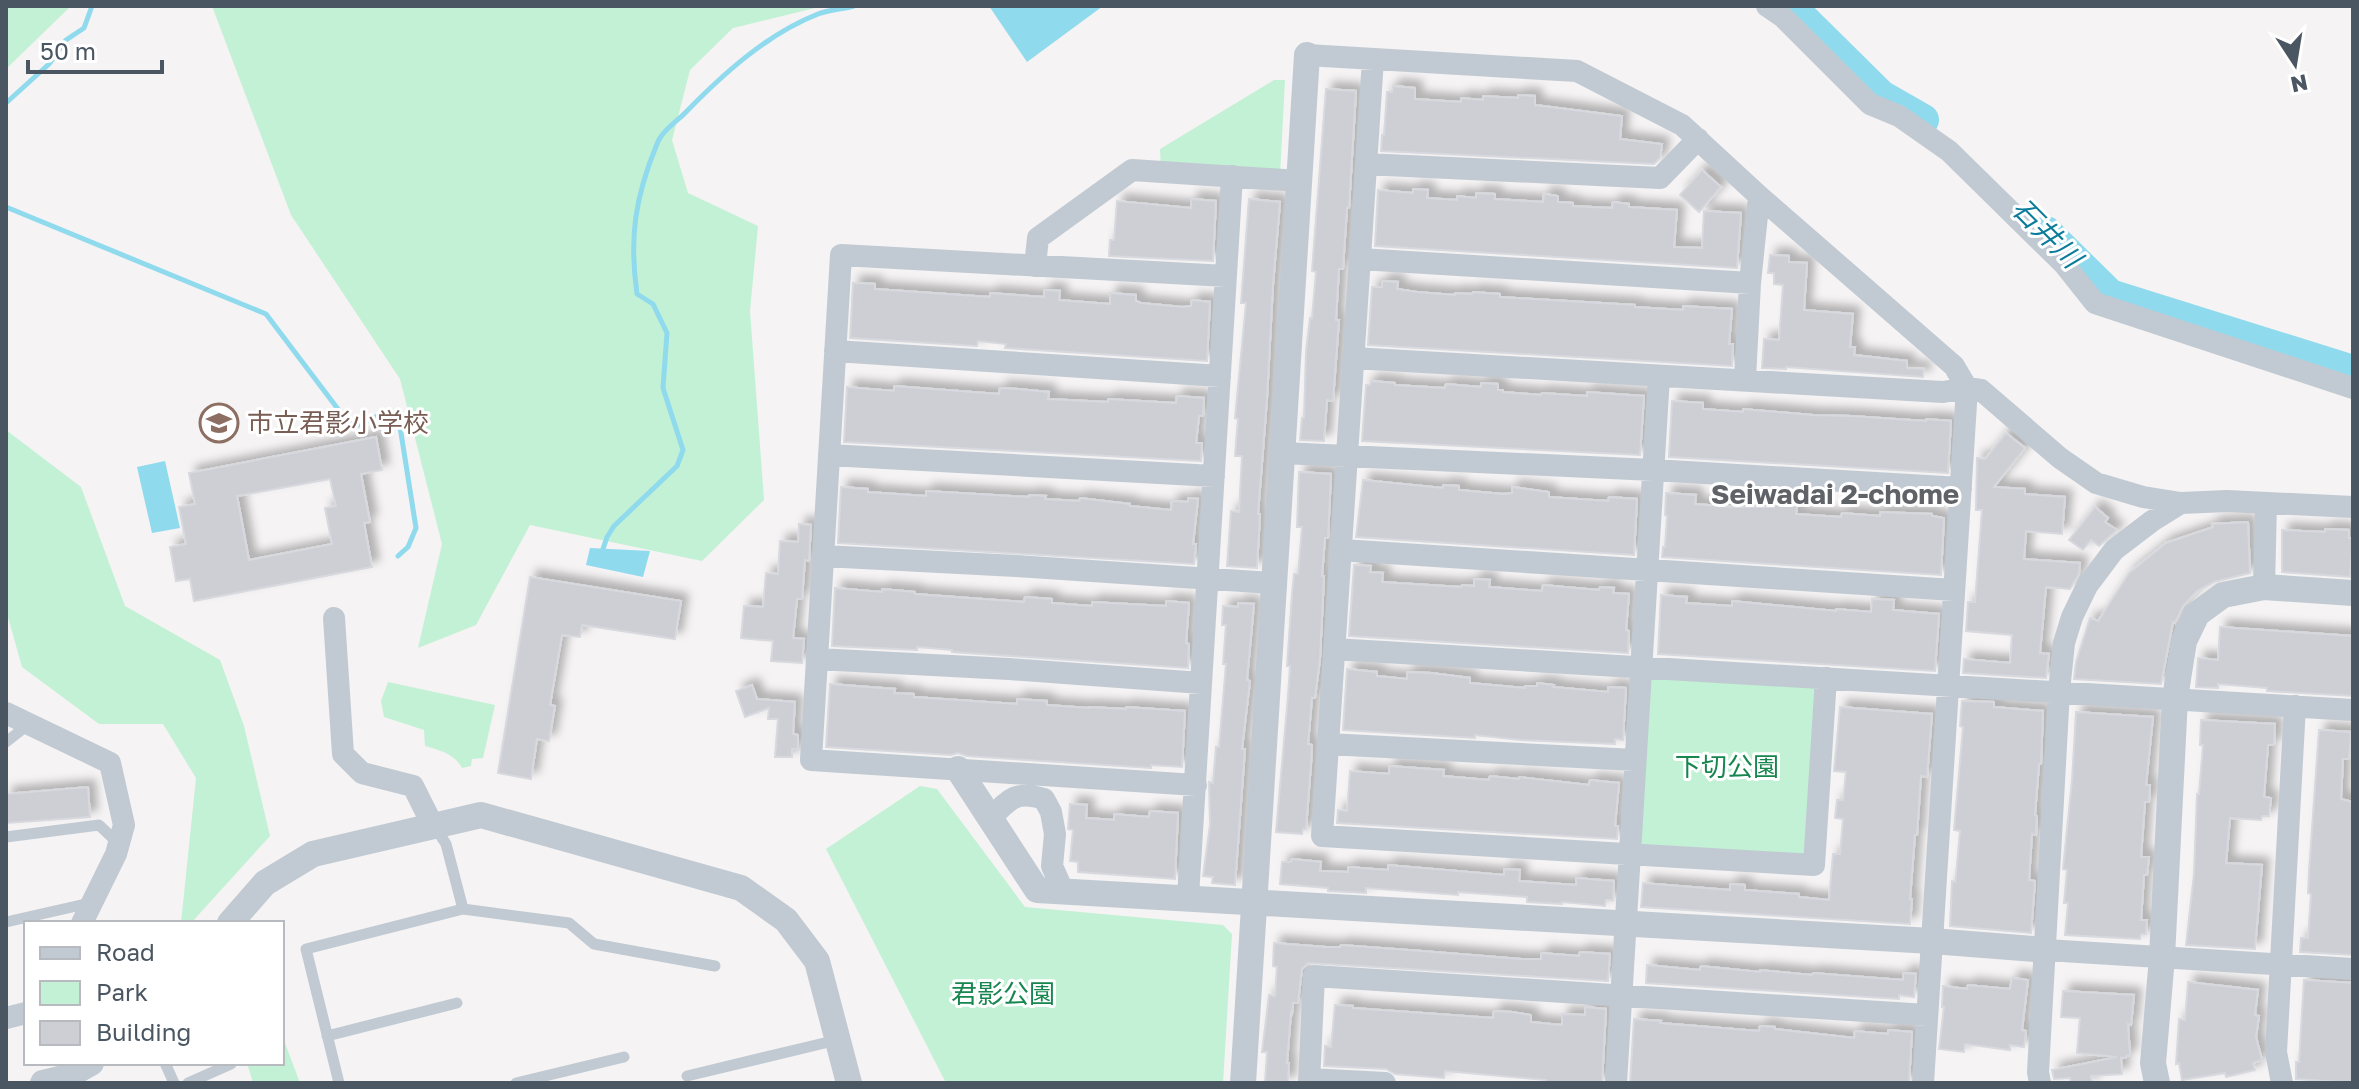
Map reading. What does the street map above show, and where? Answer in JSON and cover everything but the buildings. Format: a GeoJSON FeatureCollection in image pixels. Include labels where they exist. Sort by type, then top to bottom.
{"type":"FeatureCollection","features":[{"type":"Feature","properties":{"kind":"street"},"geometry":{"type":"LineString","coordinates":[[1767,6],[1783,17],[1870,104],[1899,116],[1949,151],[2064,264],[2095,303],[2353,388]]}},
{"type":"Feature","properties":{"kind":"street"},"geometry":{"type":"LineString","coordinates":[[1243,1083],[1307,55],[1577,71],[1682,125],[1954,366],[1967,388],[1923,1083]]}},
{"type":"Feature","properties":{"kind":"street"},"geometry":{"type":"LineString","coordinates":[[1373,59],[1322,836],[1814,865],[1826,678]]}},
{"type":"Feature","properties":{"kind":"street"},"geometry":{"type":"LineString","coordinates":[[1366,164],[1660,178],[1698,139]]}},
{"type":"Feature","properties":{"kind":"street"},"geometry":{"type":"LineString","coordinates":[[1035,266],[1038,238],[1132,170],[1299,181]]}},
{"type":"Feature","properties":{"kind":"street"},"geometry":{"type":"LineString","coordinates":[[1188,897],[1232,176]]}},
{"type":"Feature","properties":{"kind":"street"},"geometry":{"type":"LineString","coordinates":[[1745,379],[1759,196]]}},
{"type":"Feature","properties":{"kind":"street"},"geometry":{"type":"LineString","coordinates":[[1196,785],[811,760],[835,351],[841,255],[1226,276]]}},
{"type":"Feature","properties":{"kind":"street"},"geometry":{"type":"LineString","coordinates":[[1360,259],[1750,283]]}},
{"type":"Feature","properties":{"kind":"street"},"geometry":{"type":"LineString","coordinates":[[835,351],[1220,376]]}},
{"type":"Feature","properties":{"kind":"street"},"geometry":{"type":"LineString","coordinates":[[1353,358],[1943,392],[1967,388],[1981,390],[2060,458],[2096,483],[2143,497],[2181,503],[2227,501],[2353,507]]}},
{"type":"Feature","properties":{"kind":"street"},"geometry":{"type":"LineString","coordinates":[[1616,1083],[1659,376]]}},
{"type":"Feature","properties":{"kind":"street"},"geometry":{"type":"LineString","coordinates":[[1282,453],[1961,488]]}},
{"type":"Feature","properties":{"kind":"street"},"geometry":{"type":"LineString","coordinates":[[829,455],[1214,476]]}},
{"type":"Feature","properties":{"kind":"street"},"geometry":{"type":"LineString","coordinates":[[2040,1083],[2038,1072],[2064,643],[2087,586],[2114,550],[2181,503]]}},
{"type":"Feature","properties":{"kind":"street"},"geometry":{"type":"LineString","coordinates":[[2264,587],[2266,503]]}},
{"type":"Feature","properties":{"kind":"street"},"geometry":{"type":"LineString","coordinates":[[1342,550],[1954,590]]}},
{"type":"Feature","properties":{"kind":"street"},"geometry":{"type":"LineString","coordinates":[[824,556],[1273,583]]}},
{"type":"Feature","properties":{"kind":"street"},"geometry":{"type":"LineString","coordinates":[[2157,1083],[2153,1063],[2162,957],[2175,698],[2184,641],[2197,614],[2223,595],[2264,587],[2353,593]]}},
{"type":"Feature","properties":{"kind":"street"},"geometry":{"type":"LineString","coordinates":[[334,618],[343,754],[362,773],[413,786],[433,826]]}},
{"type":"Feature","properties":{"kind":"street"},"geometry":{"type":"LineString","coordinates":[[1334,649],[2353,710]]}},
{"type":"Feature","properties":{"kind":"street"},"geometry":{"type":"LineString","coordinates":[[817,659],[1201,683]]}},
{"type":"Feature","properties":{"kind":"street"},"geometry":{"type":"LineString","coordinates":[[2282,1083],[2276,1052],[2295,706]]}},
{"type":"Feature","properties":{"kind":"street"},"geometry":{"type":"LineString","coordinates":[[6,713],[110,763],[124,825],[116,854],[86,913]]}},
{"type":"Feature","properties":{"kind":"street"},"geometry":{"type":"LineString","coordinates":[[1328,744],[1635,760]]}},
{"type":"Feature","properties":{"kind":"street"},"geometry":{"type":"LineString","coordinates":[[958,769],[1037,890],[1932,941],[2353,969]]}},
{"type":"Feature","properties":{"kind":"street"},"geometry":{"type":"LineString","coordinates":[[990,819],[1009,799],[1028,794],[1044,799],[1051,812],[1055,834],[1052,866],[1063,891]]}},
{"type":"Feature","properties":{"kind":"street"},"geometry":{"type":"LineString","coordinates":[[232,921],[265,883],[313,854],[481,815],[741,888],[786,920],[817,961],[849,1083]]}},
{"type":"Feature","properties":{"kind":"street"},"geometry":{"type":"LineString","coordinates":[[1385,1083],[1309,1081],[1314,976],[1927,1015]]}},
{"type":"Feature","properties":{"kind":"street"},"geometry":{"type":"LineString","coordinates":[[43,1083],[64,1078],[87,1065]]}},
{"type":"Feature","properties":{"kind":"lane"},"geometry":{"type":"LineString","coordinates":[[6,742],[29,724]]}},
{"type":"Feature","properties":{"kind":"lane"},"geometry":{"type":"LineString","coordinates":[[6,837],[99,825],[119,844]]}},
{"type":"Feature","properties":{"kind":"lane"},"geometry":{"type":"LineString","coordinates":[[433,826],[446,844],[463,909]]}},
{"type":"Feature","properties":{"kind":"lane"},"geometry":{"type":"LineString","coordinates":[[339,1083],[306,949],[463,909],[569,923],[594,944],[715,966]]}},
{"type":"Feature","properties":{"kind":"lane"},"geometry":{"type":"LineString","coordinates":[[6,922],[86,913]]}},
{"type":"Feature","properties":{"kind":"lane"},"geometry":{"type":"LineString","coordinates":[[327,1036],[457,1003]]}},
{"type":"Feature","properties":{"kind":"lane"},"geometry":{"type":"LineString","coordinates":[[687,1076],[838,1040]]}},
{"type":"Feature","properties":{"kind":"lane"},"geometry":{"type":"LineString","coordinates":[[516,1083],[624,1057]]}},
{"type":"Feature","properties":{"kind":"lane"},"geometry":{"type":"LineString","coordinates":[[188,1083],[229,1065]]}},
{"type":"Feature","properties":{"kind":"green space"},"geometry":{"type":"Polygon","coordinates":[[[6,6],[71,6],[6,69],[6,6]]]}},
{"type":"Feature","properties":{"kind":"green space"},"geometry":{"type":"Polygon","coordinates":[[[212,6],[823,6],[733,28],[690,70],[672,140],[688,193],[758,226],[750,311],[764,500],[702,561],[530,525],[476,625],[418,648],[442,544],[400,379],[291,215],[212,6]]]}},
{"type":"Feature","properties":{"kind":"green space"},"geometry":{"type":"Polygon","coordinates":[[[1274,80],[1285,80],[1280,175],[1161,169],[1160,149],[1274,80]]]}},
{"type":"Feature","properties":{"kind":"green space"},"geometry":{"type":"Polygon","coordinates":[[[6,430],[81,487],[125,606],[220,660],[244,726],[270,836],[193,921],[181,921],[196,778],[163,724],[99,724],[22,667],[6,610],[6,430]]]}},
{"type":"Feature","properties":{"kind":"green space","name":"下切公園"},"geometry":{"type":"Polygon","coordinates":[[[1655,675],[1811,684],[1819,693],[1808,849],[1798,858],[1644,850],[1635,841],[1646,682],[1655,675]]]}},
{"type":"Feature","properties":{"kind":"green space"},"geometry":{"type":"Polygon","coordinates":[[[388,682],[495,705],[483,758],[472,759],[471,766],[462,768],[451,756],[425,746],[424,730],[384,717],[381,701],[388,682]]]}},
{"type":"Feature","properties":{"kind":"green space","name":"君影公園"},"geometry":{"type":"Polygon","coordinates":[[[920,786],[937,789],[1025,907],[1223,925],[1232,934],[1223,1083],[946,1083],[826,849],[920,786]]]}},
{"type":"Feature","properties":{"kind":"green space"},"geometry":{"type":"Polygon","coordinates":[[[284,1040],[300,1083],[253,1083],[248,1065],[284,1065],[284,1040]]]}},
{"type":"Feature","properties":{"kind":"water"},"geometry":{"type":"Polygon","coordinates":[[[989,6],[1103,6],[1027,62],[989,6]]]}},
{"type":"Feature","properties":{"kind":"water"},"geometry":{"type":"Polygon","coordinates":[[[165,461],[180,528],[152,533],[137,467],[165,461]]]}},
{"type":"Feature","properties":{"kind":"water"},"geometry":{"type":"Polygon","coordinates":[[[590,548],[650,551],[643,577],[586,565],[590,548]]]}},
{"type":"Feature","properties":{"kind":"waterway"},"geometry":{"type":"LineString","coordinates":[[6,103],[49,64],[66,40],[84,28],[92,6]]}},
{"type":"Feature","properties":{"kind":"waterway"},"geometry":{"type":"LineString","coordinates":[[603,549],[614,526],[677,466],[683,450],[663,388],[667,333],[653,304],[637,294],[635,274],[634,236],[639,200],[659,140],[715,84],[781,32],[818,14],[854,6]]}},
{"type":"Feature","properties":{"kind":"waterway","name":"石井川"},"geometry":{"type":"LineString","coordinates":[[1790,6],[1881,96],[1923,120]]}},
{"type":"Feature","properties":{"kind":"waterway"},"geometry":{"type":"LineString","coordinates":[[6,207],[266,314],[347,421],[358,425],[384,413],[395,415],[401,433],[416,528],[408,547],[398,556]]}},
{"type":"Feature","properties":{"kind":"waterway","name":"石井川"},"geometry":{"type":"LineString","coordinates":[[2046,232],[2110,295],[2353,371]]}},
{"type":"Feature","properties":{"kind":"place","name":"市立君影小学校"},"geometry":{"type":"Point","coordinates":[219,423]}},
{"type":"Feature","properties":{"kind":"district","name":"Seiwadai 2-chome"},"geometry":{"type":"Point","coordinates":[1835,494]}}]}
